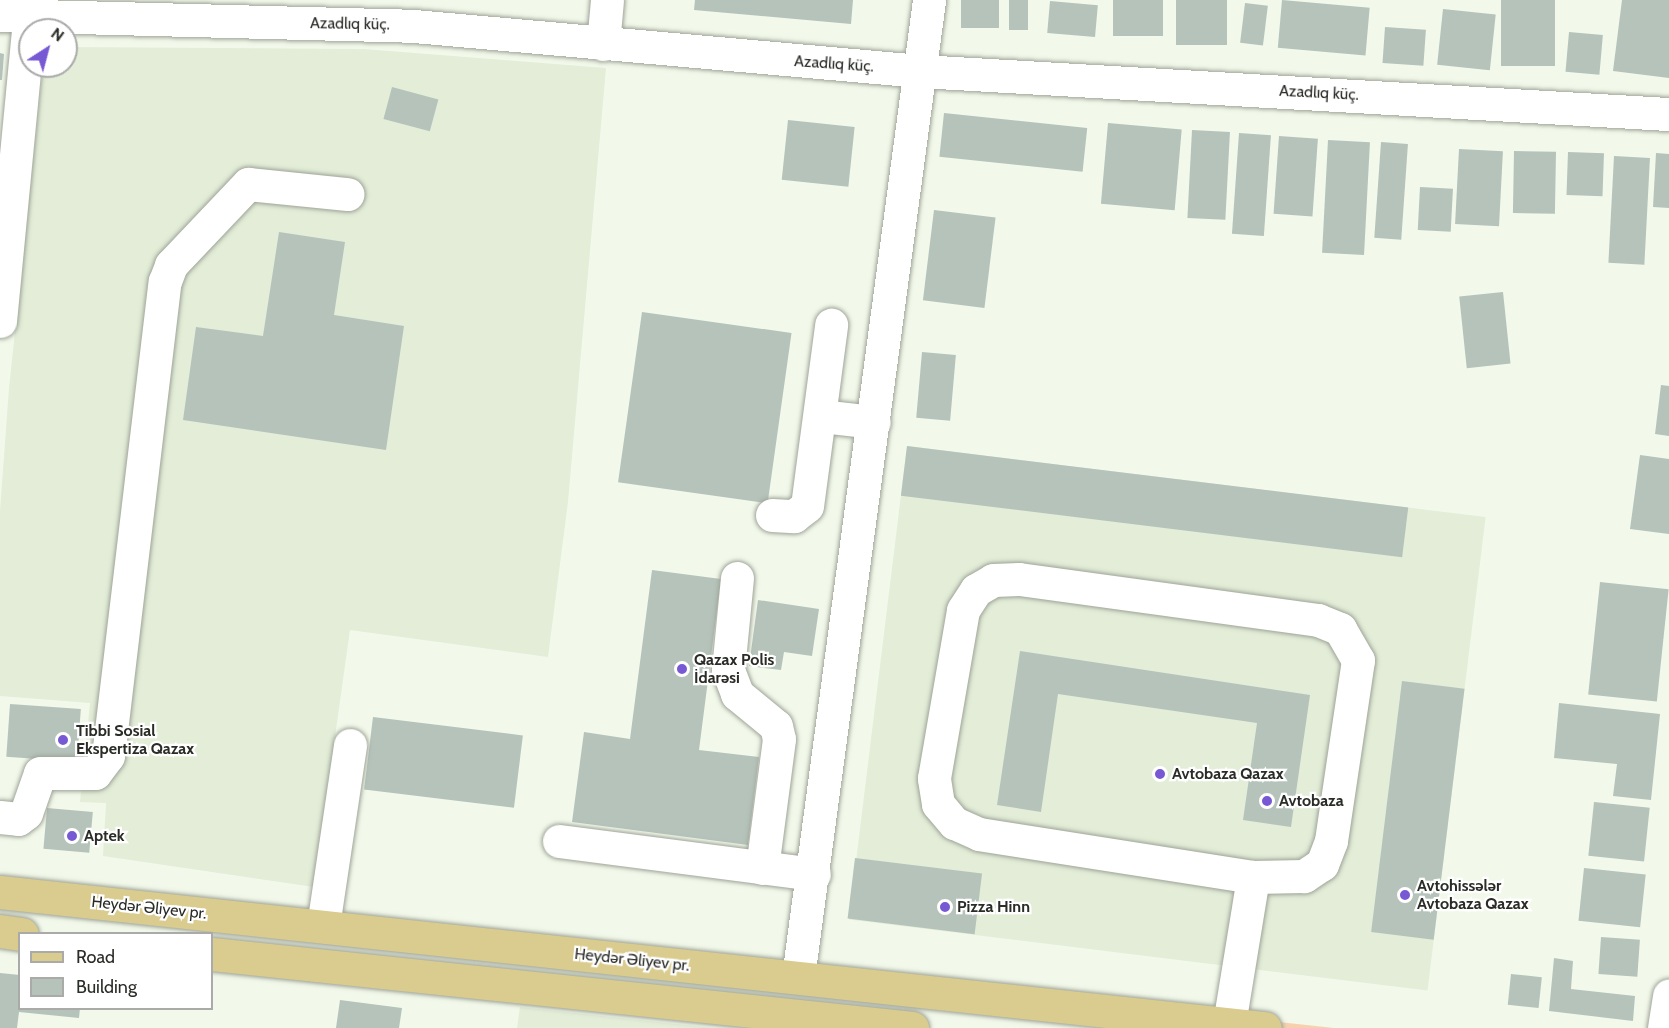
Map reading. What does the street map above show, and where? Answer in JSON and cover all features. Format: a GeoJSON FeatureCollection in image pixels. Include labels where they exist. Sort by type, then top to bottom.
{"type":"FeatureCollection","features":[{"type":"Feature","properties":{"kind":"main road","name":"Heydər Əliyev pr."},"geometry":{"type":"LineString","coordinates":[[0,891],[1229,1026],[1265,1028]]}},
{"type":"Feature","properties":{"kind":"main road"},"geometry":{"type":"LineString","coordinates":[[0,931],[18,933]]}},
{"type":"Feature","properties":{"kind":"main road"},"geometry":{"type":"LineString","coordinates":[[213,954],[912,1028]]}},
{"type":"Feature","properties":{"kind":"street"},"geometry":{"type":"LineString","coordinates":[[603,44],[607,0]]}},
{"type":"Feature","properties":{"kind":"street"},"geometry":{"type":"LineString","coordinates":[[798,977],[814,874],[929,0]]}},
{"type":"Feature","properties":{"kind":"street"},"geometry":{"type":"LineString","coordinates":[[0,321],[20,11]]}},
{"type":"Feature","properties":{"kind":"street","name":"Azadlıq küç."},"geometry":{"type":"LineString","coordinates":[[20,11],[415,13],[603,44],[920,71],[1669,114]]}},
{"type":"Feature","properties":{"kind":"street"},"geometry":{"type":"LineString","coordinates":[[0,817],[18,819],[26,813],[40,773],[94,773],[108,756],[165,281],[171,265],[248,184],[347,194]]}},
{"type":"Feature","properties":{"kind":"street"},"geometry":{"type":"LineString","coordinates":[[772,515],[794,516],[807,506],[821,416],[831,325]]}},
{"type":"Feature","properties":{"kind":"street"},"geometry":{"type":"LineString","coordinates":[[821,416],[874,422]]}},
{"type":"Feature","properties":{"kind":"street"},"geometry":{"type":"LineString","coordinates":[[737,578],[728,670],[738,694],[776,726],[779,739],[762,868]]}},
{"type":"Feature","properties":{"kind":"street"},"geometry":{"type":"LineString","coordinates":[[1019,579],[1318,620],[1340,629],[1358,660],[1331,841],[1322,864],[1304,876],[1253,877],[979,834],[954,823],[939,804],[934,778],[963,610],[976,590],[993,580],[1019,579]]}},
{"type":"Feature","properties":{"kind":"street"},"geometry":{"type":"LineString","coordinates":[[323,926],[350,745]]}},
{"type":"Feature","properties":{"kind":"street"},"geometry":{"type":"LineString","coordinates":[[559,840],[814,874]]}},
{"type":"Feature","properties":{"kind":"street"},"geometry":{"type":"LineString","coordinates":[[1229,1026],[1253,877]]}},
{"type":"Feature","properties":{"kind":"street"},"geometry":{"type":"LineString","coordinates":[[1664,1028],[1669,994]]}},
{"type":"Feature","properties":{"kind":"shaded area"},"geometry":{"type":"Polygon","coordinates":[[[78,47],[364,49],[606,68],[568,502],[548,657],[350,630],[314,887],[103,856],[106,803],[80,802],[90,703],[0,696],[0,511],[9,388],[42,78],[78,78],[78,47]]]}},
{"type":"Feature","properties":{"kind":"shaded area","name":"Avtobaza Qazax"},"geometry":{"type":"Polygon","coordinates":[[[907,446],[1486,517],[1428,990],[849,919],[907,446]]]}},
{"type":"Feature","properties":{"kind":"shaded area"},"geometry":{"type":"Polygon","coordinates":[[[520,1007],[713,1028],[517,1028],[520,1007]]]}},
{"type":"Feature","properties":{"kind":"shaded area"},"geometry":{"type":"Polygon","coordinates":[[[1269,1021],[1334,1028],[1268,1028],[1269,1021]]]}},
{"type":"Feature","properties":{"kind":"building"},"geometry":{"type":"Polygon","coordinates":[[[695,0],[853,0],[851,24],[694,10],[695,0]]]}},
{"type":"Feature","properties":{"kind":"building"},"geometry":{"type":"Polygon","coordinates":[[[961,0],[999,0],[999,28],[961,28],[961,0]]]}},
{"type":"Feature","properties":{"kind":"building"},"geometry":{"type":"Polygon","coordinates":[[[1009,0],[1028,0],[1028,30],[1009,30],[1009,0]]]}},
{"type":"Feature","properties":{"kind":"building"},"geometry":{"type":"Polygon","coordinates":[[[1113,0],[1163,0],[1163,36],[1113,36],[1113,0]]]}},
{"type":"Feature","properties":{"kind":"building"},"geometry":{"type":"Polygon","coordinates":[[[1176,0],[1227,0],[1227,45],[1176,45],[1176,0]]]}},
{"type":"Feature","properties":{"kind":"building"},"geometry":{"type":"Polygon","coordinates":[[[1282,0],[1370,8],[1365,55],[1278,48],[1282,0]]]}},
{"type":"Feature","properties":{"kind":"building"},"geometry":{"type":"Polygon","coordinates":[[[1501,0],[1555,0],[1555,66],[1501,66],[1501,0]]]}},
{"type":"Feature","properties":{"kind":"building"},"geometry":{"type":"Polygon","coordinates":[[[1622,0],[1669,0],[1669,78],[1613,71],[1622,0]]]}},
{"type":"Feature","properties":{"kind":"building"},"geometry":{"type":"Polygon","coordinates":[[[1050,1],[1098,5],[1095,37],[1047,33],[1050,1]]]}},
{"type":"Feature","properties":{"kind":"building"},"geometry":{"type":"Polygon","coordinates":[[[1245,3],[1268,6],[1263,46],[1240,43],[1245,3]]]}},
{"type":"Feature","properties":{"kind":"building"},"geometry":{"type":"Polygon","coordinates":[[[1443,9],[1496,15],[1490,70],[1437,65],[1443,9]]]}},
{"type":"Feature","properties":{"kind":"building"},"geometry":{"type":"Polygon","coordinates":[[[1385,27],[1426,30],[1423,66],[1382,63],[1385,27]]]}},
{"type":"Feature","properties":{"kind":"building"},"geometry":{"type":"Polygon","coordinates":[[[1569,32],[1603,35],[1599,75],[1566,72],[1569,32]]]}},
{"type":"Feature","properties":{"kind":"building"},"geometry":{"type":"Polygon","coordinates":[[[0,53],[4,54],[2,80],[0,80],[0,53]]]}},
{"type":"Feature","properties":{"kind":"building"},"geometry":{"type":"Polygon","coordinates":[[[392,87],[438,99],[430,131],[383,119],[392,87]]]}},
{"type":"Feature","properties":{"kind":"building"},"geometry":{"type":"Polygon","coordinates":[[[944,113],[1087,128],[1083,172],[939,157],[944,113]]]}},
{"type":"Feature","properties":{"kind":"building"},"geometry":{"type":"Polygon","coordinates":[[[788,120],[855,127],[848,187],[782,180],[788,120]]]}},
{"type":"Feature","properties":{"kind":"building"},"geometry":{"type":"Polygon","coordinates":[[[1108,123],[1182,129],[1175,210],[1101,204],[1108,123]]]}},
{"type":"Feature","properties":{"kind":"building"},"geometry":{"type":"Polygon","coordinates":[[[1192,130],[1230,132],[1225,220],[1187,218],[1192,130]]]}},
{"type":"Feature","properties":{"kind":"building"},"geometry":{"type":"Polygon","coordinates":[[[1239,133],[1271,135],[1264,236],[1232,234],[1239,133]]]}},
{"type":"Feature","properties":{"kind":"building"},"geometry":{"type":"Polygon","coordinates":[[[1279,136],[1318,139],[1312,217],[1274,214],[1279,136]]]}},
{"type":"Feature","properties":{"kind":"building"},"geometry":{"type":"Polygon","coordinates":[[[1328,140],[1370,142],[1364,255],[1322,253],[1328,140]]]}},
{"type":"Feature","properties":{"kind":"building"},"geometry":{"type":"Polygon","coordinates":[[[1381,142],[1408,144],[1401,240],[1374,238],[1381,142]]]}},
{"type":"Feature","properties":{"kind":"building"},"geometry":{"type":"Polygon","coordinates":[[[1459,149],[1503,151],[1499,226],[1455,224],[1459,149]]]}},
{"type":"Feature","properties":{"kind":"building"},"geometry":{"type":"Polygon","coordinates":[[[1514,151],[1556,152],[1555,214],[1513,213],[1514,151]]]}},
{"type":"Feature","properties":{"kind":"building"},"geometry":{"type":"Polygon","coordinates":[[[1568,152],[1604,153],[1602,196],[1566,195],[1568,152]]]}},
{"type":"Feature","properties":{"kind":"building"},"geometry":{"type":"Polygon","coordinates":[[[1656,153],[1669,154],[1669,208],[1653,207],[1656,153]]]}},
{"type":"Feature","properties":{"kind":"building"},"geometry":{"type":"Polygon","coordinates":[[[1614,156],[1650,158],[1644,265],[1608,263],[1614,156]]]}},
{"type":"Feature","properties":{"kind":"building"},"geometry":{"type":"Polygon","coordinates":[[[1420,187],[1453,189],[1451,232],[1418,230],[1420,187]]]}},
{"type":"Feature","properties":{"kind":"building"},"geometry":{"type":"Polygon","coordinates":[[[934,210],[996,218],[984,308],[923,300],[934,210]]]}},
{"type":"Feature","properties":{"kind":"building"},"geometry":{"type":"Polygon","coordinates":[[[279,232],[345,242],[334,315],[404,326],[386,450],[183,420],[196,327],[263,336],[279,232]]]}},
{"type":"Feature","properties":{"kind":"building"},"geometry":{"type":"Polygon","coordinates":[[[1503,292],[1511,364],[1467,368],[1459,297],[1503,292]]]}},
{"type":"Feature","properties":{"kind":"building"},"geometry":{"type":"Polygon","coordinates":[[[642,312],[792,333],[768,503],[618,482],[642,312]]]}},
{"type":"Feature","properties":{"kind":"building"},"geometry":{"type":"Polygon","coordinates":[[[922,352],[956,355],[950,421],[916,418],[922,352]]]}},
{"type":"Feature","properties":{"kind":"building"},"geometry":{"type":"Polygon","coordinates":[[[1661,385],[1669,386],[1669,436],[1655,434],[1661,385]]]}},
{"type":"Feature","properties":{"kind":"building"},"geometry":{"type":"Polygon","coordinates":[[[907,446],[1408,508],[1402,557],[901,496],[907,446]]]}},
{"type":"Feature","properties":{"kind":"building"},"geometry":{"type":"Polygon","coordinates":[[[1640,455],[1669,459],[1669,534],[1630,529],[1640,455]]]}},
{"type":"Feature","properties":{"kind":"building"},"geometry":{"type":"Polygon","coordinates":[[[652,570],[721,579],[699,750],[759,757],[748,845],[572,822],[584,732],[630,739],[652,570]]]}},
{"type":"Feature","properties":{"kind":"building"},"geometry":{"type":"Polygon","coordinates":[[[1600,582],[1669,589],[1657,702],[1588,694],[1600,582]]]}},
{"type":"Feature","properties":{"kind":"building"},"geometry":{"type":"Polygon","coordinates":[[[758,600],[819,609],[812,656],[784,652],[781,670],[749,666],[758,600]]]}},
{"type":"Feature","properties":{"kind":"building"},"geometry":{"type":"Polygon","coordinates":[[[1020,651],[1310,695],[1291,827],[1243,820],[1257,723],[1058,694],[1041,812],[997,805],[1020,651]]]}},
{"type":"Feature","properties":{"kind":"building"},"geometry":{"type":"Polygon","coordinates":[[[1402,681],[1465,689],[1434,940],[1371,932],[1402,681]]]}},
{"type":"Feature","properties":{"kind":"building"},"geometry":{"type":"Polygon","coordinates":[[[1559,703],[1660,714],[1651,800],[1613,796],[1617,764],[1554,758],[1559,703]]]}},
{"type":"Feature","properties":{"kind":"building"},"geometry":{"type":"Polygon","coordinates":[[[10,704],[81,709],[77,762],[6,757],[10,704]]]}},
{"type":"Feature","properties":{"kind":"building"},"geometry":{"type":"Polygon","coordinates":[[[373,717],[523,735],[514,808],[364,789],[373,717]]]}},
{"type":"Feature","properties":{"kind":"building"},"geometry":{"type":"Polygon","coordinates":[[[1594,802],[1650,808],[1644,862],[1588,856],[1594,802]]]}},
{"type":"Feature","properties":{"kind":"building"},"geometry":{"type":"Polygon","coordinates":[[[47,808],[93,812],[89,853],[43,849],[47,808]]]}},
{"type":"Feature","properties":{"kind":"building"},"geometry":{"type":"Polygon","coordinates":[[[855,858],[982,874],[975,934],[848,919],[855,858]]]}},
{"type":"Feature","properties":{"kind":"building"},"geometry":{"type":"Polygon","coordinates":[[[1584,868],[1646,874],[1640,927],[1578,921],[1584,868]]]}},
{"type":"Feature","properties":{"kind":"building"},"geometry":{"type":"Polygon","coordinates":[[[1601,937],[1640,940],[1637,977],[1598,974],[1601,937]]]}},
{"type":"Feature","properties":{"kind":"building"},"geometry":{"type":"Polygon","coordinates":[[[1554,958],[1573,961],[1571,989],[1635,996],[1633,1021],[1549,1011],[1554,958]]]}},
{"type":"Feature","properties":{"kind":"building"},"geometry":{"type":"Polygon","coordinates":[[[0,973],[18,975],[18,1010],[80,1010],[79,1018],[19,1012],[17,1028],[0,1028],[0,973]]]}},
{"type":"Feature","properties":{"kind":"building"},"geometry":{"type":"Polygon","coordinates":[[[1511,974],[1542,977],[1539,1008],[1508,1005],[1511,974]]]}},
{"type":"Feature","properties":{"kind":"building"},"geometry":{"type":"Polygon","coordinates":[[[340,1000],[402,1008],[399,1028],[336,1028],[340,1000]]]}},
{"type":"Feature","properties":{"kind":"place","name":"Qazax Polis İdarəsi"},"geometry":{"type":"Point","coordinates":[682,669]}},
{"type":"Feature","properties":{"kind":"place","name":"Tibbi Sosial Ekspertiza Qazax"},"geometry":{"type":"Point","coordinates":[63,740]}},
{"type":"Feature","properties":{"kind":"place","name":"Avtobaza Qazax"},"geometry":{"type":"Point","coordinates":[1160,774]}},
{"type":"Feature","properties":{"kind":"place","name":"Avtobaza"},"geometry":{"type":"Point","coordinates":[1267,801]}},
{"type":"Feature","properties":{"kind":"place","name":"Aptek"},"geometry":{"type":"Point","coordinates":[72,836]}},
{"type":"Feature","properties":{"kind":"place","name":"Avtohissələr Avtobaza Qazax"},"geometry":{"type":"Point","coordinates":[1405,895]}},
{"type":"Feature","properties":{"kind":"place","name":"Pizza Hinn"},"geometry":{"type":"Point","coordinates":[945,907]}}]}
